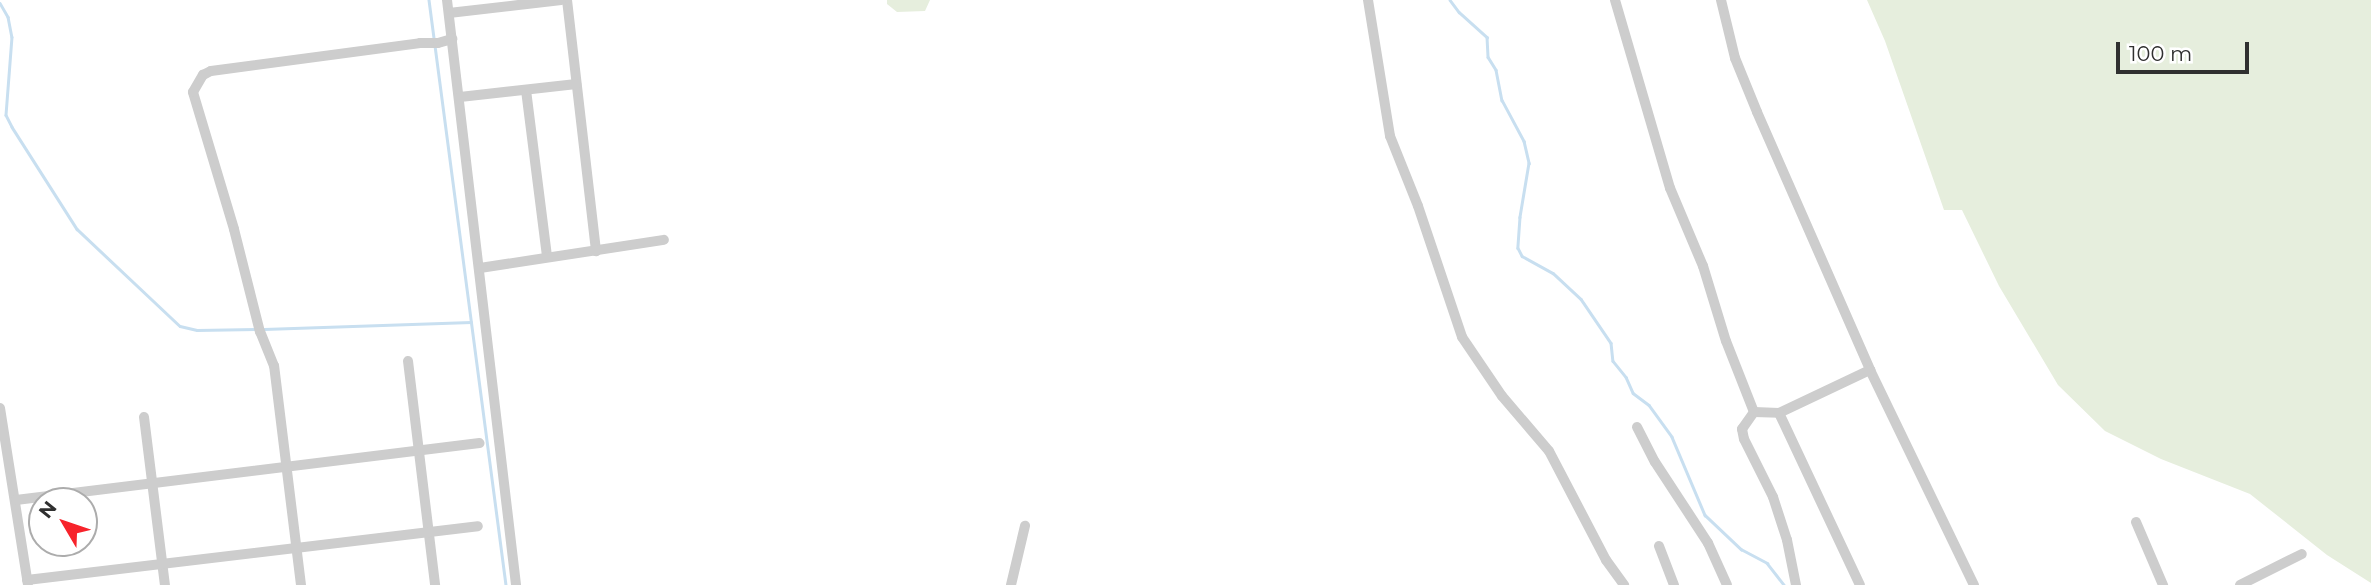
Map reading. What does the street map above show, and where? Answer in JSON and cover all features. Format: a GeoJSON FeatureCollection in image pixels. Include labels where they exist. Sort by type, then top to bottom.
{"type":"FeatureCollection","features":[{"type":"Feature","properties":{"kind":"street"},"geometry":{"type":"LineString","coordinates":[[447,0],[516,585]]}},
{"type":"Feature","properties":{"kind":"street"},"geometry":{"type":"LineString","coordinates":[[449,13],[561,0]]}},
{"type":"Feature","properties":{"kind":"street"},"geometry":{"type":"LineString","coordinates":[[567,0],[596,251]]}},
{"type":"Feature","properties":{"kind":"street"},"geometry":{"type":"LineString","coordinates":[[1368,0],[1390,136],[1418,206],[1462,337],[1502,397],[1549,451],[1606,560],[1624,585]]}},
{"type":"Feature","properties":{"kind":"street"},"geometry":{"type":"LineString","coordinates":[[1615,0],[1670,188],[1703,266],[1726,341],[1754,412]]}},
{"type":"Feature","properties":{"kind":"street"},"geometry":{"type":"LineString","coordinates":[[1721,0],[1735,58],[1870,370],[1975,585]]}},
{"type":"Feature","properties":{"kind":"street"},"geometry":{"type":"LineString","coordinates":[[301,585],[274,366],[260,329],[234,229],[194,103],[193,92],[197,82],[211,71],[420,43],[434,44],[452,38]]}},
{"type":"Feature","properties":{"kind":"street"},"geometry":{"type":"LineString","coordinates":[[460,97],[576,84]]}},
{"type":"Feature","properties":{"kind":"street"},"geometry":{"type":"LineString","coordinates":[[526,90],[547,257]]}},
{"type":"Feature","properties":{"kind":"street"},"geometry":{"type":"LineString","coordinates":[[480,268],[664,240]]}},
{"type":"Feature","properties":{"kind":"street"},"geometry":{"type":"LineString","coordinates":[[408,361],[435,585]]}},
{"type":"Feature","properties":{"kind":"street"},"geometry":{"type":"LineString","coordinates":[[1754,412],[1779,413],[1870,370]]}},
{"type":"Feature","properties":{"kind":"street"},"geometry":{"type":"LineString","coordinates":[[0,408],[27,583],[478,526]]}},
{"type":"Feature","properties":{"kind":"street"},"geometry":{"type":"LineString","coordinates":[[1754,412],[1742,429],[1744,439],[1773,496],[1787,540],[1796,585]]}},
{"type":"Feature","properties":{"kind":"street"},"geometry":{"type":"LineString","coordinates":[[1779,413],[1860,585]]}},
{"type":"Feature","properties":{"kind":"street"},"geometry":{"type":"LineString","coordinates":[[144,417],[165,585]]}},
{"type":"Feature","properties":{"kind":"street"},"geometry":{"type":"LineString","coordinates":[[1637,427],[1675,494],[1708,542],[1727,585]]}},
{"type":"Feature","properties":{"kind":"street"},"geometry":{"type":"LineString","coordinates":[[16,500],[480,443]]}},
{"type":"Feature","properties":{"kind":"street"},"geometry":{"type":"LineString","coordinates":[[2136,522],[2163,585]]}},
{"type":"Feature","properties":{"kind":"street"},"geometry":{"type":"LineString","coordinates":[[1011,585],[1025,526]]}},
{"type":"Feature","properties":{"kind":"street"},"geometry":{"type":"LineString","coordinates":[[1658,546],[1674,585]]}},
{"type":"Feature","properties":{"kind":"street"},"geometry":{"type":"LineString","coordinates":[[2240,585],[2302,554]]}},
{"type":"Feature","properties":{"kind":"green space"},"geometry":{"type":"Polygon","coordinates":[[[887,0],[930,0],[925,11],[897,12],[887,4],[887,0]]]}},
{"type":"Feature","properties":{"kind":"green space"},"geometry":{"type":"Polygon","coordinates":[[[1867,0],[2371,0],[2371,583],[2327,555],[2250,494],[2161,459],[2105,431],[2058,385],[1999,286],[1962,210],[1944,210],[1885,41],[1867,0]]]}},
{"type":"Feature","properties":{"kind":"waterway"},"geometry":{"type":"LineString","coordinates":[[429,0],[506,585]]}},
{"type":"Feature","properties":{"kind":"waterway"},"geometry":{"type":"LineString","coordinates":[[1450,0],[1459,12],[1487,37],[1488,57],[1496,70],[1502,100],[1524,141],[1529,163],[1520,217],[1518,248],[1522,256],[1553,273],[1581,299],[1611,343],[1613,361],[1626,377],[1633,393],[1649,405],[1672,437],[1705,515],[1741,549],[1767,563],[1784,585]]}},
{"type":"Feature","properties":{"kind":"waterway"},"geometry":{"type":"LineString","coordinates":[[0,3],[8,17],[12,37],[6,115],[12,127],[77,229],[180,326],[197,330],[471,322]]}}]}
